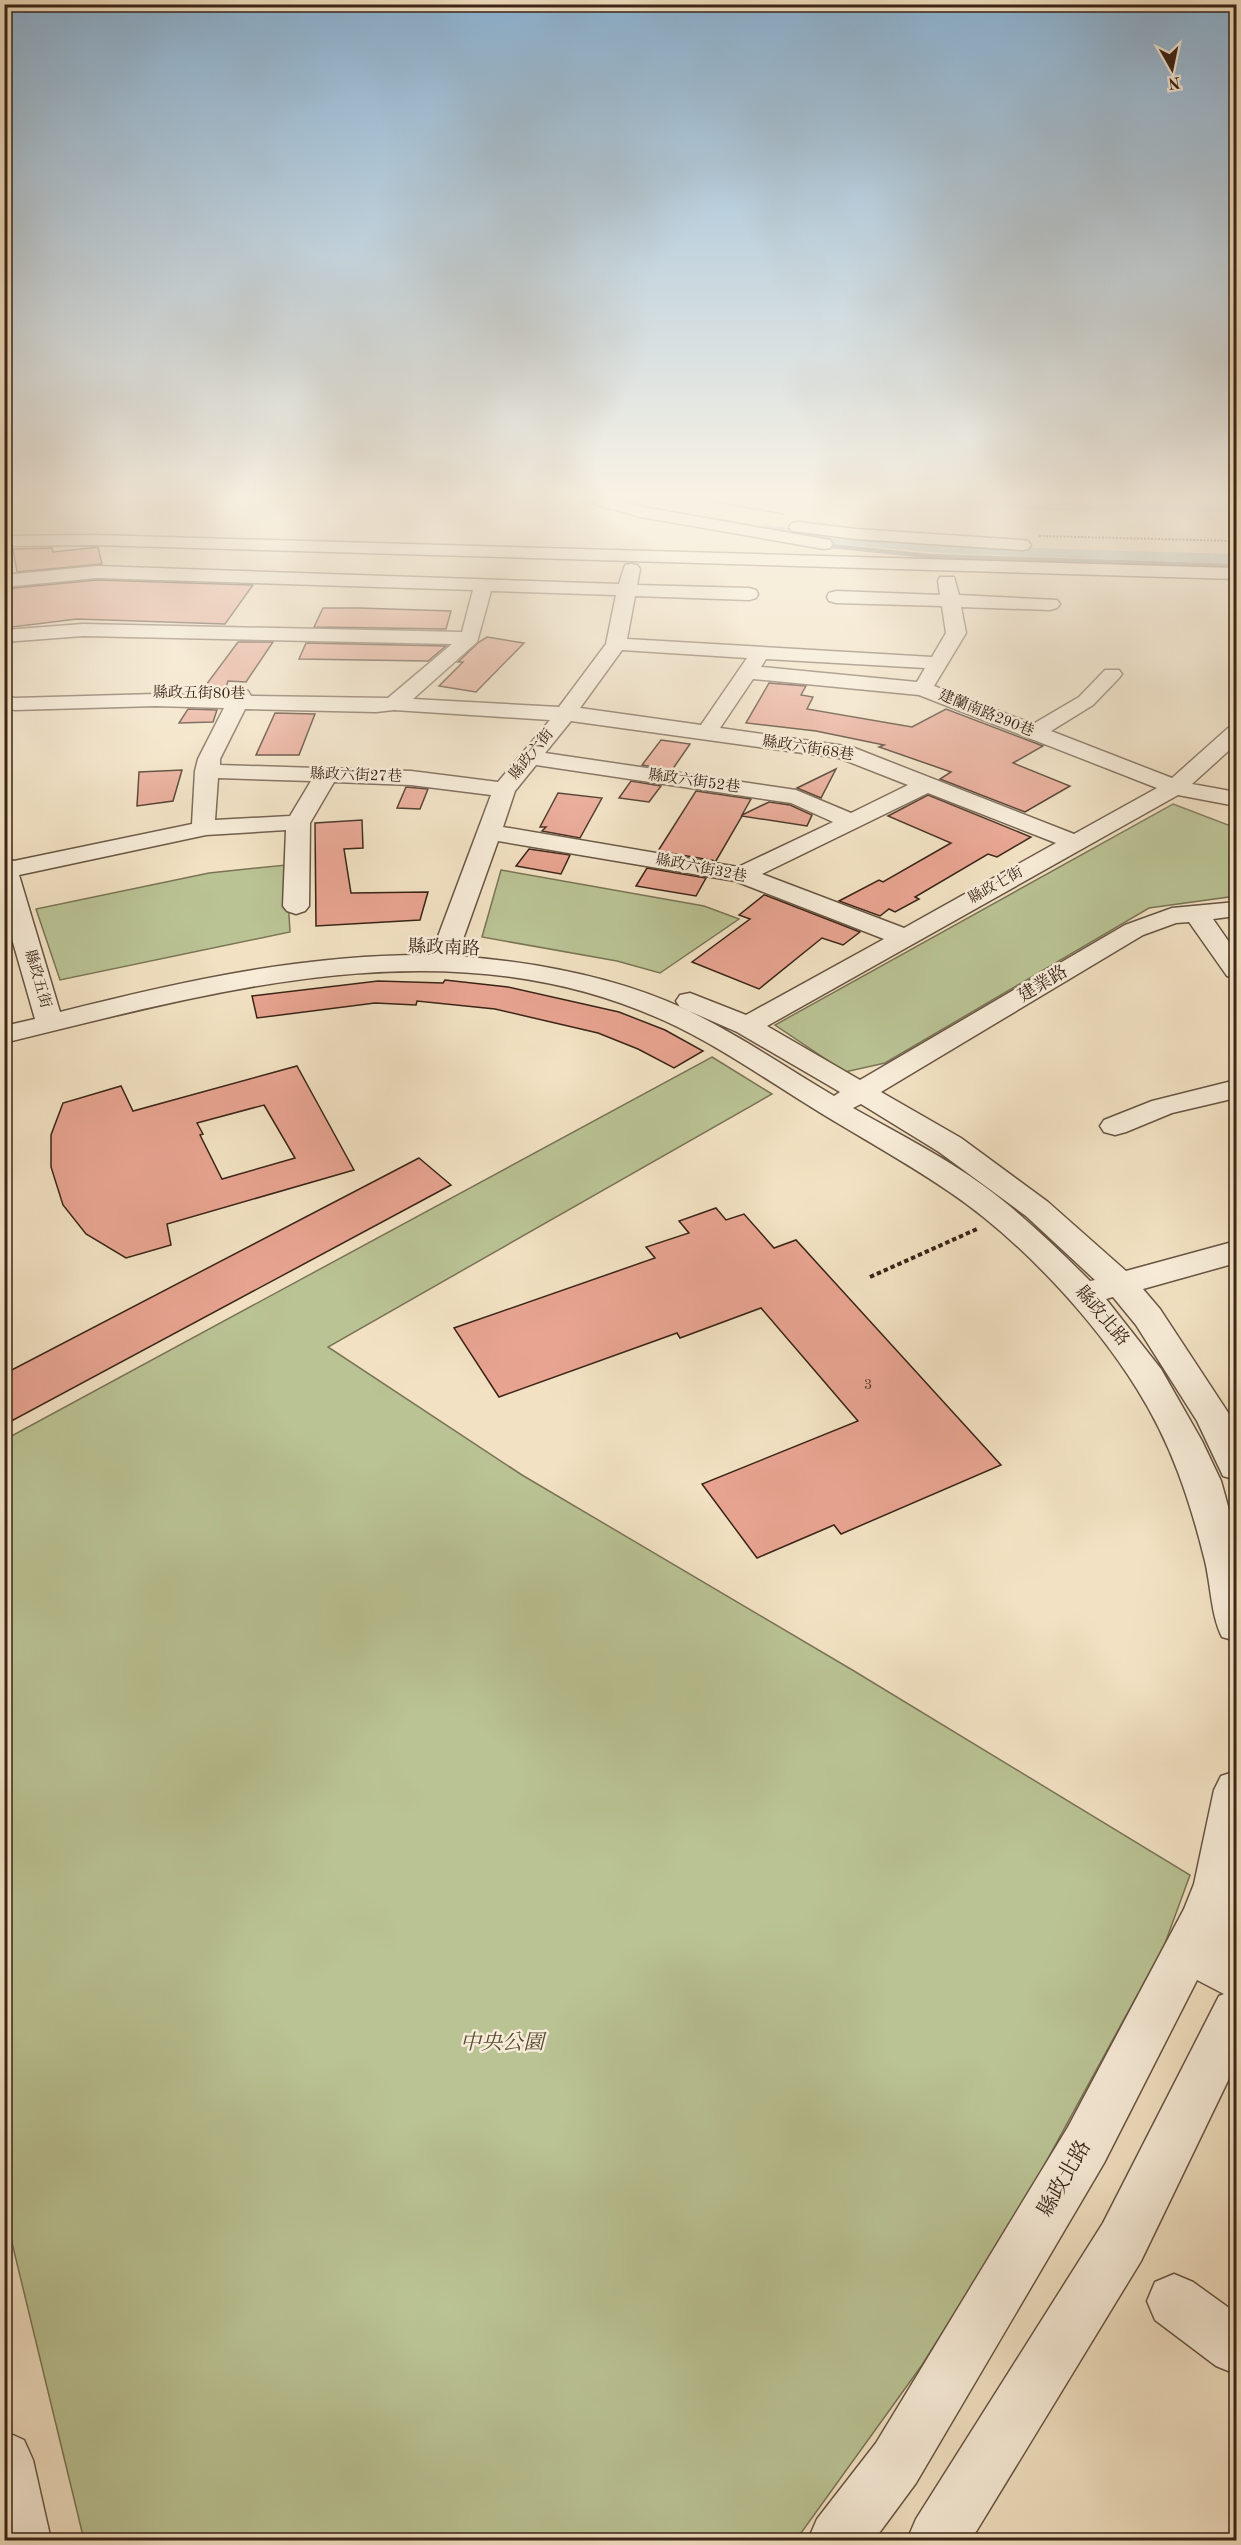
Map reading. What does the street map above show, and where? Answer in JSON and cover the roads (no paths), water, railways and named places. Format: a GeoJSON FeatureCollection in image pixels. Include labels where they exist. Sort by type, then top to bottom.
{"type":"FeatureCollection","features":[{"type":"Feature","properties":{"kind":"street"},"geometry":{"type":"LineString","coordinates":[[394,704],[470,638],[475,620]]}},
{"type":"Feature","properties":{"kind":"street","name":"縣政六街"},"geometry":{"type":"LineString","coordinates":[[444,955],[504,790],[531,758],[616,644],[621,620]]}},
{"type":"Feature","properties":{"kind":"street","name":"建蘭南路290巷"},"geometry":{"type":"LineString","coordinates":[[955,620],[957,633],[923,689],[1175,787]]}},
{"type":"Feature","properties":{"kind":"street"},"geometry":{"type":"LineString","coordinates":[[4,636],[82,630],[470,638]]}},
{"type":"Feature","properties":{"kind":"street"},"geometry":{"type":"LineString","coordinates":[[616,644],[938,663]]}},
{"type":"Feature","properties":{"kind":"street"},"geometry":{"type":"LineString","coordinates":[[706,733],[761,651]]}},
{"type":"Feature","properties":{"kind":"street"},"geometry":{"type":"LineString","coordinates":[[748,672],[923,689]]}},
{"type":"Feature","properties":{"kind":"street"},"geometry":{"type":"LineString","coordinates":[[1034,733],[1086,701],[1112,674]]}},
{"type":"Feature","properties":{"kind":"street"},"geometry":{"type":"LineString","coordinates":[[206,828],[203,821],[206,771],[209,759],[239,699]]}},
{"type":"Feature","properties":{"kind":"street","name":"縣政五街80巷"},"geometry":{"type":"LineString","coordinates":[[4,701],[239,699],[376,706],[394,704],[563,715]]}},
{"type":"Feature","properties":{"kind":"street","name":"縣政六街68巷"},"geometry":{"type":"LineString","coordinates":[[563,715],[582,715],[843,752],[1074,842]]}},
{"type":"Feature","properties":{"kind":"street","name":"縣政七街"},"geometry":{"type":"LineString","coordinates":[[747,1026],[1175,787],[1236,733]]}},
{"type":"Feature","properties":{"kind":"street","name":"縣政六街52巷"},"geometry":{"type":"LineString","coordinates":[[531,758],[796,797],[851,821]]}},
{"type":"Feature","properties":{"kind":"street","name":"縣政六街27巷"},"geometry":{"type":"LineString","coordinates":[[206,771],[411,778],[504,790]]}},
{"type":"Feature","properties":{"kind":"street"},"geometry":{"type":"LineString","coordinates":[[296,906],[298,823],[327,774]]}},
{"type":"Feature","properties":{"kind":"street"},"geometry":{"type":"LineString","coordinates":[[741,875],[927,785]]}},
{"type":"Feature","properties":{"kind":"street"},"geometry":{"type":"LineString","coordinates":[[1175,787],[1236,799]]}},
{"type":"Feature","properties":{"kind":"street"},"geometry":{"type":"LineString","coordinates":[[1175,787],[1189,797],[1236,815]]}},
{"type":"Feature","properties":{"kind":"street"},"geometry":{"type":"LineString","coordinates":[[5,867],[206,828],[227,825],[298,823]]}},
{"type":"Feature","properties":{"kind":"street","name":"縣政六街32巷"},"geometry":{"type":"LineString","coordinates":[[490,832],[741,875],[904,937]]}},
{"type":"Feature","properties":{"kind":"street","name":"縣政五街"},"geometry":{"type":"LineString","coordinates":[[5,867],[48,1015]]}},
{"type":"Feature","properties":{"kind":"street","name":"建業路"},"geometry":{"type":"LineString","coordinates":[[847,1100],[1134,930],[1172,916],[1236,909]]}},
{"type":"Feature","properties":{"kind":"street"},"geometry":{"type":"LineString","coordinates":[[1196,913],[1236,970]]}},
{"type":"Feature","properties":{"kind":"street","name":"縣政南路"},"geometry":{"type":"LineString","coordinates":[[444,955],[556,979],[652,1006],[703,1028],[847,1100]]}},
{"type":"Feature","properties":{"kind":"street","name":"縣政南路"},"geometry":{"type":"LineString","coordinates":[[4,1016],[48,1015],[135,1002],[255,977],[322,967],[444,955],[542,956],[604,969],[660,987],[747,1026],[847,1100]]}},
{"type":"Feature","properties":{"kind":"street","name":"縣政南路"},"geometry":{"type":"LineString","coordinates":[[4,1035],[48,1015]]}},
{"type":"Feature","properties":{"kind":"street"},"geometry":{"type":"LineString","coordinates":[[1115,1126],[1162,1107],[1236,1089]]}},
{"type":"Feature","properties":{"kind":"street","name":"縣政北路"},"geometry":{"type":"LineString","coordinates":[[847,1100],[1002,1217],[1064,1272],[1105,1317],[1150,1376],[1201,1478],[1232,1590],[1236,1625]]}},
{"type":"Feature","properties":{"kind":"street","name":"縣政北路"},"geometry":{"type":"LineString","coordinates":[[847,1100],[950,1145],[1029,1203],[1120,1284],[1148,1317],[1213,1417],[1236,1466]]}},
{"type":"Feature","properties":{"kind":"street"},"geometry":{"type":"LineString","coordinates":[[1084,1293],[1236,1252]]}},
{"type":"Feature","properties":{"kind":"street","name":"縣政北路"},"geometry":{"type":"LineString","coordinates":[[838,2541],[896,2463],[1209,1935],[1236,1790]]}},
{"type":"Feature","properties":{"kind":"street"},"geometry":{"type":"LineString","coordinates":[[1209,1935],[1236,1976]]}},
{"type":"Feature","properties":{"kind":"street"},"geometry":{"type":"LineString","coordinates":[[937,2541],[1122,2242],[1236,2013]]}},
{"type":"Feature","properties":{"kind":"street"},"geometry":{"type":"LineString","coordinates":[[1174,2301],[1236,2346]]}},
{"type":"Feature","properties":{"kind":"street"},"geometry":{"type":"LineString","coordinates":[[4,2460],[21,2541]]}},
{"type":"Feature","properties":{"kind":"park label","name":"中央公園"},"geometry":{"type":"Point","coordinates":[502,2043]}}]}
